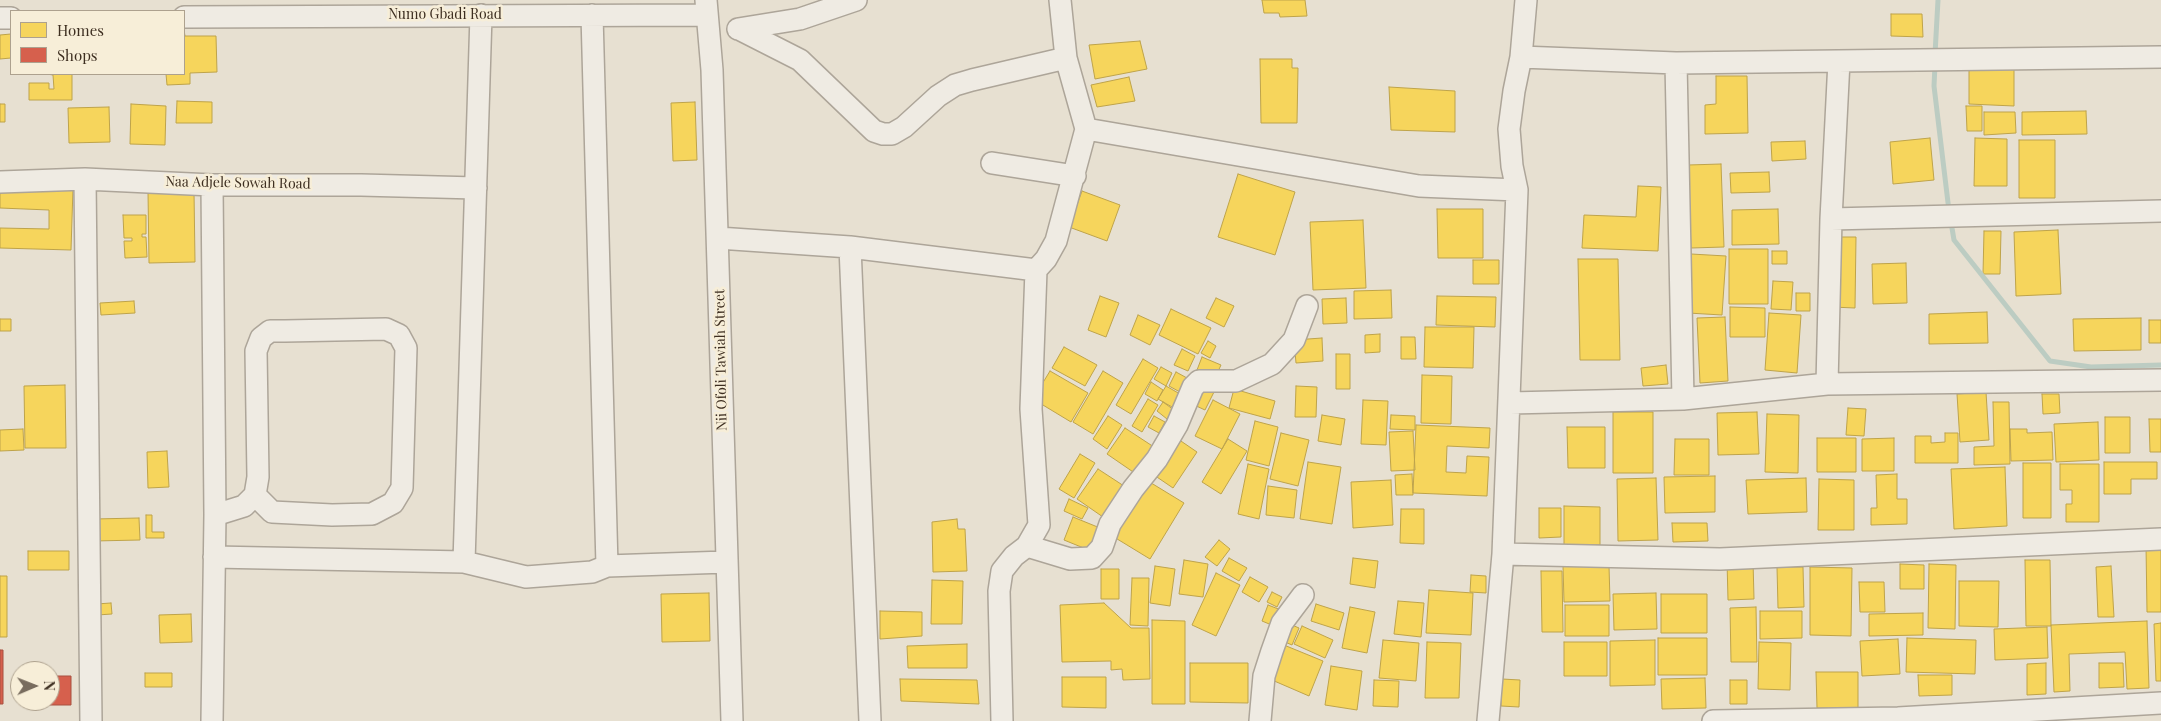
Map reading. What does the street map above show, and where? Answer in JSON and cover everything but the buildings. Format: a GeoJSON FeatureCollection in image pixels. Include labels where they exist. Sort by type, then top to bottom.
{"type":"FeatureCollection","features":[{"type":"Feature","properties":{"kind":"street","name":"Numo Gbadi Road"},"geometry":{"type":"LineString","coordinates":[[185,17],[707,15],[739,29],[800,20],[856,0]]}},
{"type":"Feature","properties":{"kind":"street"},"geometry":{"type":"LineString","coordinates":[[1002,721],[999,591],[1002,571],[1014,556],[1028,546],[1038,524],[1031,408],[1036,270],[1046,259],[1056,242],[1086,129],[1066,58],[1060,0]]}},
{"type":"Feature","properties":{"kind":"street"},"geometry":{"type":"LineString","coordinates":[[1488,721],[1503,554],[1510,402],[1517,190],[1512,166],[1509,129],[1521,57],[1526,0]]}},
{"type":"Feature","properties":{"kind":"street"},"geometry":{"type":"LineString","coordinates":[[464,562],[481,15]]}},
{"type":"Feature","properties":{"kind":"street"},"geometry":{"type":"LineString","coordinates":[[592,15],[607,566]]}},
{"type":"Feature","properties":{"kind":"street","name":"Nii Ofoli Tawiah Street"},"geometry":{"type":"LineString","coordinates":[[707,15],[712,70],[718,238],[732,721]]}},
{"type":"Feature","properties":{"kind":"street"},"geometry":{"type":"LineString","coordinates":[[739,29],[800,60],[874,130],[883,134],[892,134],[904,127],[938,96],[955,85],[1066,58]]}},
{"type":"Feature","properties":{"kind":"street"},"geometry":{"type":"LineString","coordinates":[[1521,57],[1676,63],[2161,56]]}},
{"type":"Feature","properties":{"kind":"street"},"geometry":{"type":"LineString","coordinates":[[1827,384],[1831,219],[1839,61]]}},
{"type":"Feature","properties":{"kind":"street"},"geometry":{"type":"LineString","coordinates":[[1676,63],[1683,399]]}},
{"type":"Feature","properties":{"kind":"street"},"geometry":{"type":"LineString","coordinates":[[1086,129],[1420,186],[1517,190]]}},
{"type":"Feature","properties":{"kind":"street"},"geometry":{"type":"LineString","coordinates":[[992,163],[1075,176]]}},
{"type":"Feature","properties":{"kind":"street"},"geometry":{"type":"LineString","coordinates":[[85,179],[91,721]]}},
{"type":"Feature","properties":{"kind":"street","name":"Naa Adjele Sowah Road"},"geometry":{"type":"LineString","coordinates":[[0,182],[85,179],[212,185],[362,185],[476,188]]}},
{"type":"Feature","properties":{"kind":"street"},"geometry":{"type":"LineString","coordinates":[[212,185],[215,515],[212,721]]}},
{"type":"Feature","properties":{"kind":"street"},"geometry":{"type":"LineString","coordinates":[[1831,219],[2161,211]]}},
{"type":"Feature","properties":{"kind":"street"},"geometry":{"type":"LineString","coordinates":[[718,238],[850,247],[1036,270]]}},
{"type":"Feature","properties":{"kind":"street"},"geometry":{"type":"LineString","coordinates":[[850,247],[870,721]]}},
{"type":"Feature","properties":{"kind":"street"},"geometry":{"type":"LineString","coordinates":[[1028,546],[1070,560],[1092,558],[1102,547],[1110,524],[1162,450],[1181,417],[1193,387],[1199,381],[1236,381],[1272,364],[1294,340],[1307,306]]}},
{"type":"Feature","properties":{"kind":"street"},"geometry":{"type":"LineString","coordinates":[[215,515],[244,506],[255,494],[258,477],[256,351],[261,338],[270,332],[285,331],[386,329],[399,335],[406,348],[402,488],[393,503],[372,514],[332,515],[272,512],[255,494]]}},
{"type":"Feature","properties":{"kind":"street"},"geometry":{"type":"LineString","coordinates":[[1510,402],[1683,399],[1827,384],[2161,380]]}},
{"type":"Feature","properties":{"kind":"street"},"geometry":{"type":"LineString","coordinates":[[1503,554],[1720,559],[2161,539]]}},
{"type":"Feature","properties":{"kind":"street"},"geometry":{"type":"LineString","coordinates":[[214,557],[464,562],[526,577],[584,573],[607,566],[726,562]]}},
{"type":"Feature","properties":{"kind":"street"},"geometry":{"type":"LineString","coordinates":[[1260,721],[1264,676],[1269,660],[1282,623],[1303,595]]}},
{"type":"Feature","properties":{"kind":"street"},"geometry":{"type":"LineString","coordinates":[[1713,721],[1898,718],[2161,703]]}},
{"type":"Feature","properties":{"kind":"waterway"},"geometry":{"type":"LineString","coordinates":[[1935,54],[1938,0]]}},
{"type":"Feature","properties":{"kind":"waterway"},"geometry":{"type":"LineString","coordinates":[[1935,65],[1934,86],[1949,211]]}},
{"type":"Feature","properties":{"kind":"waterway"},"geometry":{"type":"LineString","coordinates":[[1951,222],[1954,240],[2050,361],[2091,367],[2161,365]]}}]}
